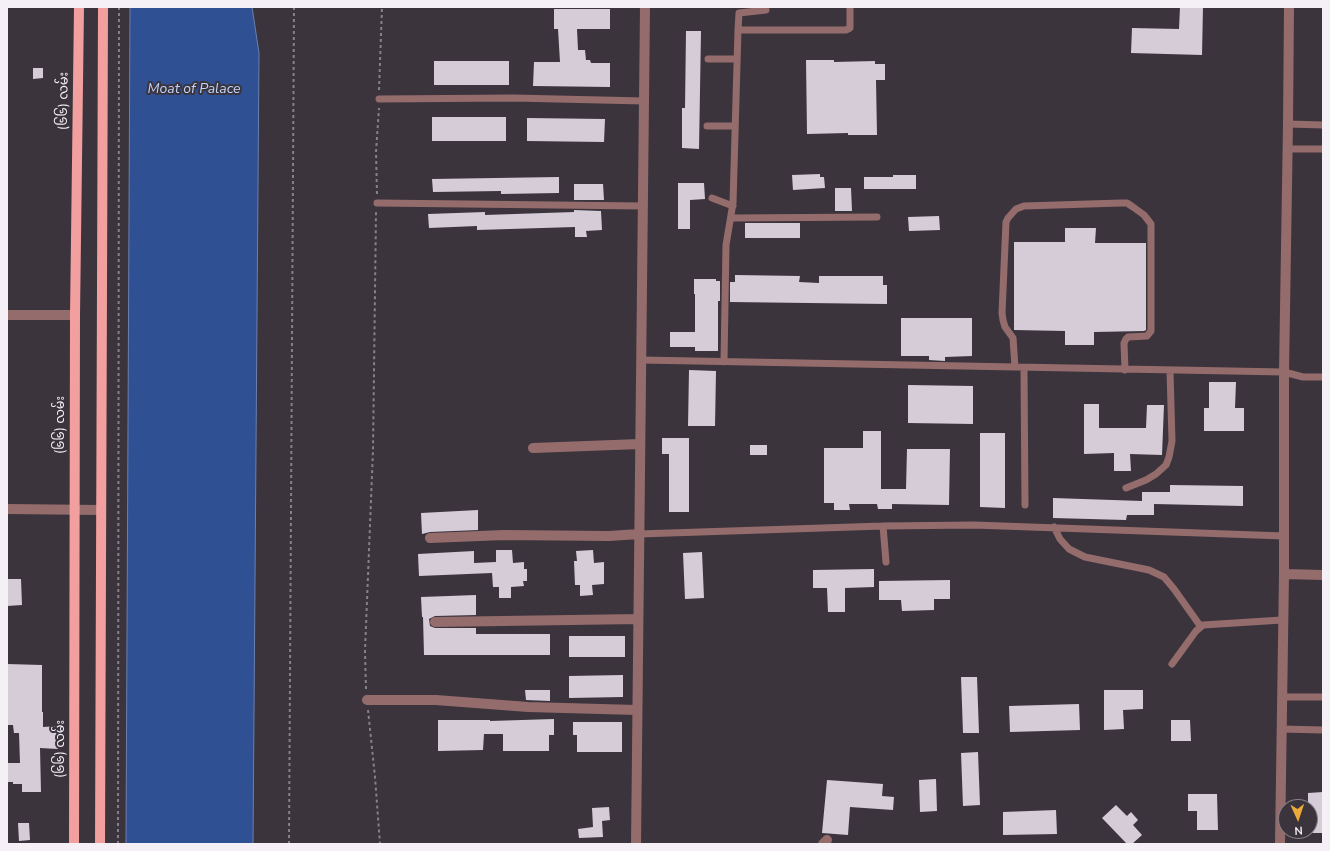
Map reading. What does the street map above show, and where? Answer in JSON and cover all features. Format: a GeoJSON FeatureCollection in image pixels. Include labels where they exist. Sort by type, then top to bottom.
{"type":"FeatureCollection","features":[{"type":"Feature","properties":{"kind":"main road","name":"(၆၆) လမ်း"},"geometry":{"type":"LineString","coordinates":[[74,844],[74,315],[79,7]]}},
{"type":"Feature","properties":{"kind":"main road"},"geometry":{"type":"LineString","coordinates":[[100,844],[103,7]]}},
{"type":"Feature","properties":{"kind":"street"},"geometry":{"type":"LineString","coordinates":[[636,844],[645,7]]}},
{"type":"Feature","properties":{"kind":"street"},"geometry":{"type":"LineString","coordinates":[[1280,844],[1289,7]]}},
{"type":"Feature","properties":{"kind":"street"},"geometry":{"type":"LineString","coordinates":[[7,315],[74,315]]}},
{"type":"Feature","properties":{"kind":"street"},"geometry":{"type":"LineString","coordinates":[[532,448],[640,444]]}},
{"type":"Feature","properties":{"kind":"street"},"geometry":{"type":"LineString","coordinates":[[7,509],[74,511],[101,510]]}},
{"type":"Feature","properties":{"kind":"street"},"geometry":{"type":"LineString","coordinates":[[430,538],[504,535],[609,536],[639,534]]}},
{"type":"Feature","properties":{"kind":"street"},"geometry":{"type":"LineString","coordinates":[[1284,574],[1323,575]]}},
{"type":"Feature","properties":{"kind":"street"},"geometry":{"type":"LineString","coordinates":[[435,622],[638,619]]}},
{"type":"Feature","properties":{"kind":"street"},"geometry":{"type":"LineString","coordinates":[[367,700],[436,700],[528,707],[637,710]]}},
{"type":"Feature","properties":{"kind":"lane"},"geometry":{"type":"LineString","coordinates":[[738,30],[848,29],[850,26],[850,7]]}},
{"type":"Feature","properties":{"kind":"lane"},"geometry":{"type":"LineString","coordinates":[[724,362],[726,245],[733,206],[739,10],[766,10]]}},
{"type":"Feature","properties":{"kind":"lane"},"geometry":{"type":"LineString","coordinates":[[708,59],[737,59]]}},
{"type":"Feature","properties":{"kind":"lane"},"geometry":{"type":"LineString","coordinates":[[379,99],[514,98],[644,101]]}},
{"type":"Feature","properties":{"kind":"lane"},"geometry":{"type":"LineString","coordinates":[[1288,124],[1323,125]]}},
{"type":"Feature","properties":{"kind":"lane"},"geometry":{"type":"LineString","coordinates":[[706,126],[735,126]]}},
{"type":"Feature","properties":{"kind":"lane"},"geometry":{"type":"LineString","coordinates":[[1288,149],[1323,149]]}},
{"type":"Feature","properties":{"kind":"lane"},"geometry":{"type":"LineString","coordinates":[[712,198],[733,206]]}},
{"type":"Feature","properties":{"kind":"lane"},"geometry":{"type":"LineString","coordinates":[[377,203],[643,206]]}},
{"type":"Feature","properties":{"kind":"lane"},"geometry":{"type":"LineString","coordinates":[[1015,367],[1013,338],[1005,327],[1002,313],[1006,222],[1008,218],[1016,209],[1024,206],[1127,203],[1144,215],[1150,224],[1151,331],[1147,336],[1128,337],[1126,339],[1124,343],[1125,370]]}},
{"type":"Feature","properties":{"kind":"lane"},"geometry":{"type":"LineString","coordinates":[[732,218],[876,217]]}},
{"type":"Feature","properties":{"kind":"lane"},"geometry":{"type":"LineString","coordinates":[[641,360],[1284,372],[1303,377],[1323,378]]}},
{"type":"Feature","properties":{"kind":"lane"},"geometry":{"type":"LineString","coordinates":[[1024,368],[1025,505]]}},
{"type":"Feature","properties":{"kind":"lane"},"geometry":{"type":"LineString","coordinates":[[1126,488],[1146,480],[1156,474],[1166,465],[1170,457],[1172,441],[1170,371]]}},
{"type":"Feature","properties":{"kind":"lane"},"geometry":{"type":"LineString","coordinates":[[639,534],[883,526],[979,525],[1284,536]]}},
{"type":"Feature","properties":{"kind":"lane"},"geometry":{"type":"LineString","coordinates":[[883,526],[886,562]]}},
{"type":"Feature","properties":{"kind":"lane"},"geometry":{"type":"LineString","coordinates":[[1054,527],[1060,539],[1069,549],[1085,557],[1149,570],[1164,577],[1201,627]]}},
{"type":"Feature","properties":{"kind":"lane"},"geometry":{"type":"LineString","coordinates":[[1172,664],[1203,625],[1282,620]]}},
{"type":"Feature","properties":{"kind":"lane"},"geometry":{"type":"LineString","coordinates":[[1282,697],[1323,697]]}},
{"type":"Feature","properties":{"kind":"lane"},"geometry":{"type":"LineString","coordinates":[[1281,729],[1323,730]]}},
{"type":"Feature","properties":{"kind":"path"},"geometry":{"type":"LineString","coordinates":[[118,844],[120,7]]}},
{"type":"Feature","properties":{"kind":"path"},"geometry":{"type":"LineString","coordinates":[[289,844],[294,7]]}},
{"type":"Feature","properties":{"kind":"path"},"geometry":{"type":"LineString","coordinates":[[380,844],[367,700],[365,651],[373,450],[377,203],[376,152],[382,7]]}},
{"type":"Feature","properties":{"kind":"water","name":"Moat of Palace"},"geometry":{"type":"Polygon","coordinates":[[[130,7],[252,7],[259,53],[253,844],[126,844],[130,7]]]}},
{"type":"Feature","properties":{"kind":"building"},"geometry":{"type":"Polygon","coordinates":[[[1180,7],[1203,7],[1202,55],[1131,53],[1132,28],[1179,29],[1180,7]]]}},
{"type":"Feature","properties":{"kind":"building"},"geometry":{"type":"Polygon","coordinates":[[[554,9],[610,9],[610,29],[577,29],[578,50],[585,50],[586,60],[590,60],[591,63],[610,63],[610,87],[533,86],[534,62],[560,62],[558,29],[554,29],[554,9]]]}},
{"type":"Feature","properties":{"kind":"building"},"geometry":{"type":"Polygon","coordinates":[[[686,31],[701,31],[699,149],[682,148],[682,108],[685,108],[686,31]]]}},
{"type":"Feature","properties":{"kind":"building"},"geometry":{"type":"Polygon","coordinates":[[[806,60],[834,60],[834,62],[875,61],[875,64],[885,64],[885,80],[876,80],[877,135],[848,135],[848,133],[807,134],[806,60]]]}},
{"type":"Feature","properties":{"kind":"building"},"geometry":{"type":"Polygon","coordinates":[[[434,61],[509,61],[509,85],[434,85],[434,61]]]}},
{"type":"Feature","properties":{"kind":"building"},"geometry":{"type":"Polygon","coordinates":[[[33,68],[43,68],[43,78],[33,79],[33,68]]]}},
{"type":"Feature","properties":{"kind":"building"},"geometry":{"type":"Polygon","coordinates":[[[432,117],[506,117],[506,141],[432,141],[432,117]]]}},
{"type":"Feature","properties":{"kind":"building"},"geometry":{"type":"Polygon","coordinates":[[[527,118],[605,119],[604,142],[527,141],[527,118]]]}},
{"type":"Feature","properties":{"kind":"building"},"geometry":{"type":"Polygon","coordinates":[[[820,174],[820,177],[824,177],[825,188],[793,190],[792,175],[820,174]]]}},
{"type":"Feature","properties":{"kind":"building"},"geometry":{"type":"Polygon","coordinates":[[[893,175],[916,175],[916,189],[864,189],[864,177],[893,177],[893,175]]]}},
{"type":"Feature","properties":{"kind":"building"},"geometry":{"type":"Polygon","coordinates":[[[559,177],[559,193],[501,194],[501,191],[433,192],[432,179],[559,177]]]}},
{"type":"Feature","properties":{"kind":"building"},"geometry":{"type":"Polygon","coordinates":[[[678,183],[704,183],[705,199],[690,200],[690,229],[678,229],[678,183]]]}},
{"type":"Feature","properties":{"kind":"building"},"geometry":{"type":"Polygon","coordinates":[[[574,184],[603,184],[604,200],[574,200],[574,184]]]}},
{"type":"Feature","properties":{"kind":"building"},"geometry":{"type":"Polygon","coordinates":[[[835,188],[851,188],[852,211],[835,211],[835,188]]]}},
{"type":"Feature","properties":{"kind":"building"},"geometry":{"type":"Polygon","coordinates":[[[574,210],[601,211],[602,230],[586,231],[587,237],[575,237],[575,227],[477,230],[477,226],[429,228],[428,214],[485,212],[485,215],[574,212],[574,210]]]}},
{"type":"Feature","properties":{"kind":"building"},"geometry":{"type":"Polygon","coordinates":[[[939,216],[940,230],[909,231],[908,217],[939,216]]]}},
{"type":"Feature","properties":{"kind":"building"},"geometry":{"type":"Polygon","coordinates":[[[745,223],[800,223],[800,238],[745,238],[745,223]]]}},
{"type":"Feature","properties":{"kind":"building"},"geometry":{"type":"Polygon","coordinates":[[[1065,228],[1096,228],[1095,243],[1146,243],[1146,330],[1094,332],[1094,345],[1065,345],[1065,331],[1014,330],[1014,242],[1065,242],[1065,228]]]}},
{"type":"Feature","properties":{"kind":"building"},"geometry":{"type":"Polygon","coordinates":[[[735,275],[800,276],[799,282],[819,283],[819,276],[883,276],[883,285],[887,285],[887,304],[730,302],[730,282],[735,282],[735,275]]]}},
{"type":"Feature","properties":{"kind":"building"},"geometry":{"type":"Polygon","coordinates":[[[694,279],[716,279],[716,281],[720,281],[720,301],[718,301],[718,351],[695,351],[695,347],[670,347],[670,332],[695,332],[694,279]]]}},
{"type":"Feature","properties":{"kind":"building"},"geometry":{"type":"Polygon","coordinates":[[[901,318],[972,318],[972,356],[945,357],[945,361],[929,360],[929,356],[901,356],[901,318]]]}},
{"type":"Feature","properties":{"kind":"building"},"geometry":{"type":"Polygon","coordinates":[[[689,370],[716,371],[715,426],[688,426],[689,370]]]}},
{"type":"Feature","properties":{"kind":"building"},"geometry":{"type":"Polygon","coordinates":[[[1209,382],[1236,382],[1235,408],[1244,408],[1244,431],[1204,431],[1204,408],[1209,408],[1209,382]]]}},
{"type":"Feature","properties":{"kind":"building"},"geometry":{"type":"Polygon","coordinates":[[[908,385],[973,386],[973,424],[908,423],[908,385]]]}},
{"type":"Feature","properties":{"kind":"building"},"geometry":{"type":"Polygon","coordinates":[[[1084,404],[1099,404],[1099,428],[1146,428],[1147,405],[1164,405],[1162,455],[1130,454],[1131,471],[1114,471],[1114,453],[1084,454],[1084,404]]]}},
{"type":"Feature","properties":{"kind":"building"},"geometry":{"type":"Polygon","coordinates":[[[863,431],[881,431],[881,489],[906,489],[907,449],[950,449],[949,505],[892,504],[892,509],[878,509],[877,504],[849,504],[850,510],[834,510],[834,503],[824,503],[824,448],[863,448],[863,431]]]}},
{"type":"Feature","properties":{"kind":"building"},"geometry":{"type":"Polygon","coordinates":[[[980,433],[1005,433],[1005,508],[980,507],[980,433]]]}},
{"type":"Feature","properties":{"kind":"building"},"geometry":{"type":"Polygon","coordinates":[[[662,438],[689,438],[689,512],[669,512],[669,454],[662,454],[662,438]]]}},
{"type":"Feature","properties":{"kind":"building"},"geometry":{"type":"Polygon","coordinates":[[[750,445],[767,445],[767,455],[750,455],[750,445]]]}},
{"type":"Feature","properties":{"kind":"building"},"geometry":{"type":"Polygon","coordinates":[[[1170,485],[1243,486],[1243,506],[1154,504],[1154,515],[1127,515],[1126,520],[1053,518],[1053,498],[1142,501],[1142,492],[1170,492],[1170,485]]]}},
{"type":"Feature","properties":{"kind":"building"},"geometry":{"type":"Polygon","coordinates":[[[478,510],[478,530],[430,532],[422,534],[421,513],[478,510]]]}},
{"type":"Feature","properties":{"kind":"building"},"geometry":{"type":"Polygon","coordinates":[[[496,550],[512,550],[513,563],[524,562],[524,569],[527,569],[527,581],[523,581],[524,586],[511,587],[511,598],[499,598],[499,587],[493,587],[492,573],[419,576],[418,554],[474,551],[474,563],[496,562],[496,550]]]}},
{"type":"Feature","properties":{"kind":"building"},"geometry":{"type":"Polygon","coordinates":[[[593,550],[594,563],[604,562],[604,584],[592,585],[593,595],[580,596],[580,585],[575,585],[574,561],[577,561],[576,551],[593,550]]]}},
{"type":"Feature","properties":{"kind":"building"},"geometry":{"type":"Polygon","coordinates":[[[702,552],[704,598],[685,599],[683,553],[702,552]]]}},
{"type":"Feature","properties":{"kind":"building"},"geometry":{"type":"Polygon","coordinates":[[[874,569],[874,587],[845,588],[845,612],[828,612],[827,588],[813,588],[813,570],[874,569]]]}},
{"type":"Feature","properties":{"kind":"building"},"geometry":{"type":"Polygon","coordinates":[[[7,579],[21,579],[22,605],[7,606],[7,579]]]}},
{"type":"Feature","properties":{"kind":"building"},"geometry":{"type":"Polygon","coordinates":[[[950,580],[950,599],[934,599],[934,610],[902,611],[901,600],[879,600],[879,581],[950,580]]]}},
{"type":"Feature","properties":{"kind":"building"},"geometry":{"type":"Polygon","coordinates":[[[476,595],[476,615],[435,616],[429,619],[430,626],[435,628],[476,628],[476,634],[550,634],[550,655],[424,655],[421,597],[476,595]]]}},
{"type":"Feature","properties":{"kind":"building"},"geometry":{"type":"Polygon","coordinates":[[[569,636],[625,636],[625,657],[569,657],[569,636]]]}},
{"type":"Feature","properties":{"kind":"building"},"geometry":{"type":"Polygon","coordinates":[[[7,664],[42,665],[43,727],[58,726],[59,739],[58,749],[40,748],[41,792],[22,792],[22,784],[13,784],[13,782],[8,782],[7,763],[20,763],[19,733],[14,733],[13,725],[7,725],[7,664]]]}},
{"type":"Feature","properties":{"kind":"building"},"geometry":{"type":"Polygon","coordinates":[[[623,675],[623,697],[569,698],[569,676],[623,675]]]}},
{"type":"Feature","properties":{"kind":"building"},"geometry":{"type":"Polygon","coordinates":[[[961,677],[977,677],[979,733],[963,733],[961,677]]]}},
{"type":"Feature","properties":{"kind":"building"},"geometry":{"type":"Polygon","coordinates":[[[525,690],[550,690],[550,701],[526,700],[525,690]]]}},
{"type":"Feature","properties":{"kind":"building"},"geometry":{"type":"Polygon","coordinates":[[[1104,690],[1143,690],[1143,709],[1123,710],[1124,729],[1104,730],[1104,690]]]}},
{"type":"Feature","properties":{"kind":"building"},"geometry":{"type":"Polygon","coordinates":[[[1079,704],[1080,730],[1010,732],[1009,706],[1079,704]]]}},
{"type":"Feature","properties":{"kind":"building"},"geometry":{"type":"Polygon","coordinates":[[[554,719],[554,735],[549,735],[549,751],[503,751],[503,734],[484,734],[483,750],[438,751],[438,720],[490,721],[554,719]]]}},
{"type":"Feature","properties":{"kind":"building"},"geometry":{"type":"Polygon","coordinates":[[[1171,720],[1190,720],[1191,741],[1171,741],[1171,720]]]}},
{"type":"Feature","properties":{"kind":"building"},"geometry":{"type":"Polygon","coordinates":[[[573,722],[622,722],[622,752],[577,752],[577,735],[573,735],[573,722]]]}},
{"type":"Feature","properties":{"kind":"building"},"geometry":{"type":"Polygon","coordinates":[[[978,752],[980,805],[963,806],[961,753],[978,752]]]}},
{"type":"Feature","properties":{"kind":"building"},"geometry":{"type":"Polygon","coordinates":[[[936,779],[937,811],[920,812],[919,780],[936,779]]]}},
{"type":"Feature","properties":{"kind":"building"},"geometry":{"type":"Polygon","coordinates":[[[827,780],[883,784],[882,796],[894,797],[893,810],[850,807],[848,835],[822,833],[827,780]]]}},
{"type":"Feature","properties":{"kind":"building"},"geometry":{"type":"Polygon","coordinates":[[[1323,792],[1323,833],[1318,833],[1318,799],[1308,799],[1308,793],[1323,792]]]}},
{"type":"Feature","properties":{"kind":"building"},"geometry":{"type":"Polygon","coordinates":[[[1188,794],[1217,794],[1218,830],[1197,830],[1197,811],[1188,811],[1188,794]]]}},
{"type":"Feature","properties":{"kind":"building"},"geometry":{"type":"Polygon","coordinates":[[[1116,805],[1127,816],[1131,812],[1138,820],[1133,825],[1142,835],[1132,844],[1127,844],[1102,818],[1116,805]]]}},
{"type":"Feature","properties":{"kind":"building"},"geometry":{"type":"Polygon","coordinates":[[[609,807],[610,820],[602,821],[603,837],[579,838],[578,829],[593,827],[592,808],[609,807]]]}},
{"type":"Feature","properties":{"kind":"building"},"geometry":{"type":"Polygon","coordinates":[[[1056,810],[1057,834],[1003,835],[1003,812],[1056,810]]]}},
{"type":"Feature","properties":{"kind":"building"},"geometry":{"type":"Polygon","coordinates":[[[18,823],[29,823],[30,840],[19,841],[18,823]]]}}]}
